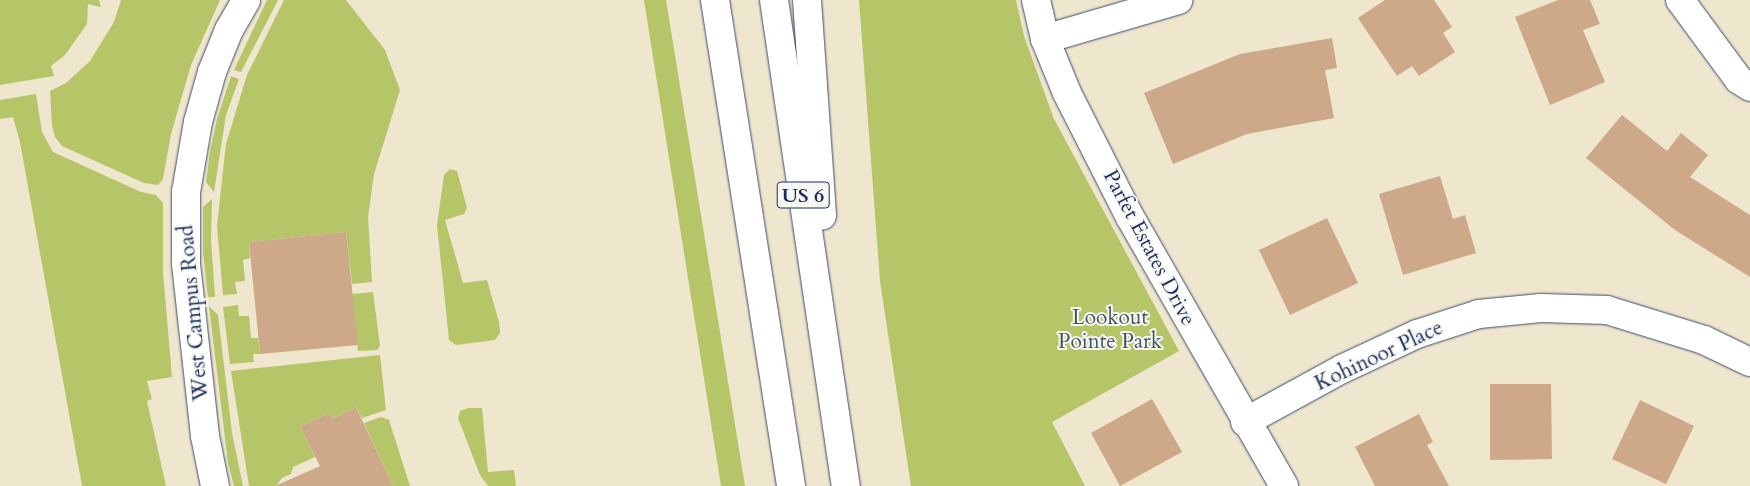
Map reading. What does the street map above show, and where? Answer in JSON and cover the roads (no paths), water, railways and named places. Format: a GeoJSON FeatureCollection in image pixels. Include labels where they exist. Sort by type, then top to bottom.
{"type":"FeatureCollection","features":[{"type":"Feature","properties":{"kind":"main road","name":"West Campus Road"},"geometry":{"type":"LineString","coordinates":[[215,486],[205,436],[186,263],[186,192],[198,122],[212,72],[229,30],[246,0]]}},
{"type":"Feature","properties":{"kind":"main road"},"geometry":{"type":"LineString","coordinates":[[701,0],[747,206]]}},
{"type":"Feature","properties":{"kind":"main road","name":"US 6"},"geometry":{"type":"LineString","coordinates":[[715,0],[791,486]]}},
{"type":"Feature","properties":{"kind":"main road","name":"US 6"},"geometry":{"type":"LineString","coordinates":[[774,0],[846,486]]}},
{"type":"Feature","properties":{"kind":"main road"},"geometry":{"type":"LineString","coordinates":[[807,0],[833,389]]}},
{"type":"Feature","properties":{"kind":"main road","name":"Parfet Estates Drive"},"geometry":{"type":"LineString","coordinates":[[1036,0],[1045,39],[1067,93],[1130,217],[1245,422],[1284,486]]}},
{"type":"Feature","properties":{"kind":"main road"},"geometry":{"type":"LineString","coordinates":[[1045,39],[1178,0]]}},
{"type":"Feature","properties":{"kind":"main road"},"geometry":{"type":"LineString","coordinates":[[1680,0],[1739,80],[1750,87]]}},
{"type":"Feature","properties":{"kind":"main road","name":"Kohinoor Place"},"geometry":{"type":"LineString","coordinates":[[1245,422],[1342,370],[1417,334],[1479,314],[1541,308],[1607,310],[1704,340],[1750,362]]}},
{"type":"Feature","properties":{"kind":"park label","name":"Lookout Pointe Park"},"geometry":{"type":"Point","coordinates":[1110,330]}}]}
